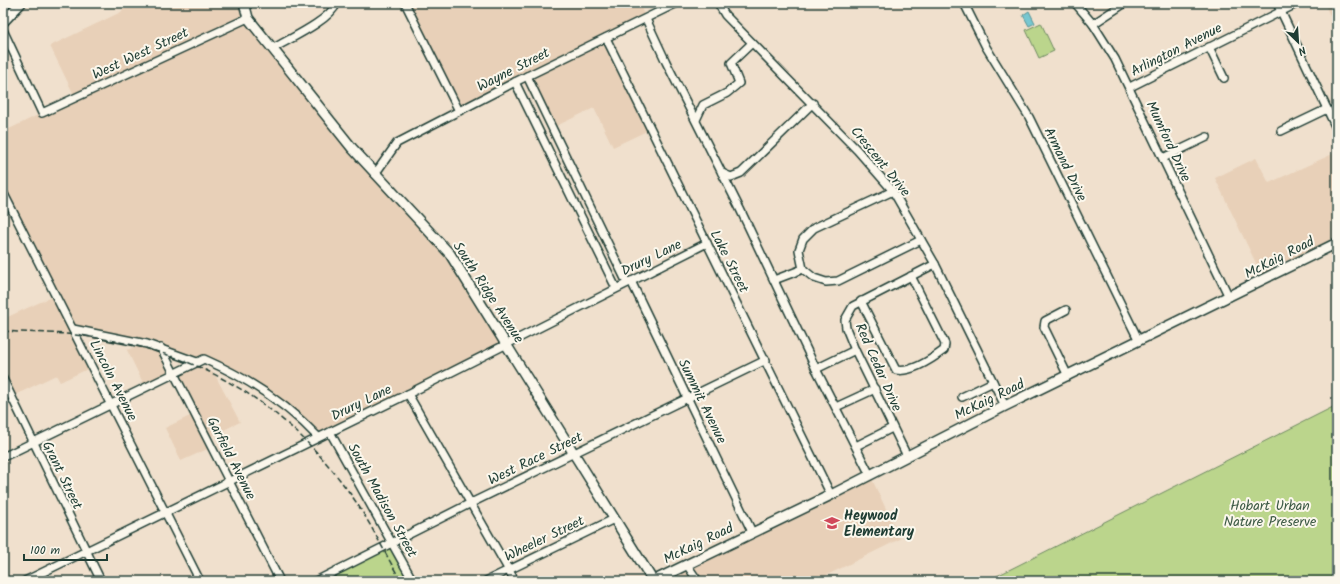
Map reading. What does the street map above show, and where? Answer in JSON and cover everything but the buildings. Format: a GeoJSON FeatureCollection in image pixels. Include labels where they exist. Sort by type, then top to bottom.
{"type":"FeatureCollection","features":[{"type":"Feature","properties":{"kind":"street"},"geometry":{"type":"LineString","coordinates":[[3,22],[21,3]]}},
{"type":"Feature","properties":{"kind":"street","name":"South Ridge Avenue"},"geometry":{"type":"LineString","coordinates":[[244,3],[248,18],[274,48],[352,148],[450,254],[575,453],[653,581]]}},
{"type":"Feature","properties":{"kind":"street"},"geometry":{"type":"LineString","coordinates":[[274,48],[324,18],[334,10],[337,3]]}},
{"type":"Feature","properties":{"kind":"street"},"geometry":{"type":"LineString","coordinates":[[405,3],[459,111]]}},
{"type":"Feature","properties":{"kind":"street","name":"Wayne Street"},"geometry":{"type":"LineString","coordinates":[[375,174],[397,143],[515,82],[677,3]]}},
{"type":"Feature","properties":{"kind":"street","name":"Crescent Drive"},"geometry":{"type":"LineString","coordinates":[[718,3],[725,16],[813,103],[857,150],[892,191],[935,264],[1005,406]]}},
{"type":"Feature","properties":{"kind":"street","name":"Armand Drive"},"geometry":{"type":"LineString","coordinates":[[964,3],[986,47],[1028,117],[1139,340]]}},
{"type":"Feature","properties":{"kind":"street","name":"Mumford Drive"},"geometry":{"type":"LineString","coordinates":[[1075,3],[1106,42],[1130,87],[1229,297]]}},
{"type":"Feature","properties":{"kind":"street"},"geometry":{"type":"LineString","coordinates":[[1093,24],[1125,3]]}},
{"type":"Feature","properties":{"kind":"street"},"geometry":{"type":"LineString","coordinates":[[1277,3],[1337,130]]}},
{"type":"Feature","properties":{"kind":"street","name":"Arlington Avenue"},"geometry":{"type":"LineString","coordinates":[[1130,87],[1298,3]]}},
{"type":"Feature","properties":{"kind":"street","name":"West West Street"},"geometry":{"type":"LineString","coordinates":[[3,30],[42,113],[248,18]]}},
{"type":"Feature","properties":{"kind":"street"},"geometry":{"type":"LineString","coordinates":[[646,19],[774,280],[816,370],[870,475]]}},
{"type":"Feature","properties":{"kind":"street","name":"Lake Street"},"geometry":{"type":"LineString","coordinates":[[606,38],[766,360],[831,495]]}},
{"type":"Feature","properties":{"kind":"street"},"geometry":{"type":"LineString","coordinates":[[696,120],[703,105],[727,93],[739,83],[731,64],[752,43]]}},
{"type":"Feature","properties":{"kind":"street"},"geometry":{"type":"LineString","coordinates":[[1209,47],[1224,78]]}},
{"type":"Feature","properties":{"kind":"street","name":"Summit Avenue"},"geometry":{"type":"LineString","coordinates":[[527,76],[687,397],[752,532]]}},
{"type":"Feature","properties":{"kind":"street"},"geometry":{"type":"LineString","coordinates":[[515,82],[616,288]]}},
{"type":"Feature","properties":{"kind":"street"},"geometry":{"type":"LineString","coordinates":[[722,173],[731,177],[742,173],[803,111],[813,103]]}},
{"type":"Feature","properties":{"kind":"street"},"geometry":{"type":"LineString","coordinates":[[1281,131],[1327,109]]}},
{"type":"Feature","properties":{"kind":"street"},"geometry":{"type":"LineString","coordinates":[[1163,158],[1206,137]]}},
{"type":"Feature","properties":{"kind":"street"},"geometry":{"type":"LineString","coordinates":[[892,191],[814,228],[803,239],[799,250],[803,269],[814,278],[826,282],[838,280],[921,240]]}},
{"type":"Feature","properties":{"kind":"street","name":"Lincoln Avenue"},"geometry":{"type":"LineString","coordinates":[[3,192],[112,404],[200,581]]}},
{"type":"Feature","properties":{"kind":"street","name":"Drury Lane"},"geometry":{"type":"LineString","coordinates":[[26,581],[166,511],[408,394],[506,343],[707,243]]}},
{"type":"Feature","properties":{"kind":"street","name":"McKaig Road"},"geometry":{"type":"LineString","coordinates":[[653,581],[831,495],[1005,406],[1337,243]]}},
{"type":"Feature","properties":{"kind":"street","name":"Red Cedar Drive"},"geometry":{"type":"LineString","coordinates":[[907,456],[892,428],[856,350],[846,328],[845,320],[853,306],[935,264]]}},
{"type":"Feature","properties":{"kind":"street"},"geometry":{"type":"LineString","coordinates":[[774,280],[803,269]]}},
{"type":"Feature","properties":{"kind":"street"},"geometry":{"type":"LineString","coordinates":[[861,302],[896,370],[906,370],[931,358],[944,350],[944,344],[911,276]]}},
{"type":"Feature","properties":{"kind":"street"},"geometry":{"type":"LineString","coordinates":[[1066,310],[1045,321],[1044,327],[1068,376]]}},
{"type":"Feature","properties":{"kind":"street"},"geometry":{"type":"LineString","coordinates":[[73,329],[162,348],[201,361],[251,382],[301,420],[318,438]]}},
{"type":"Feature","properties":{"kind":"street","name":"Garfield Avenue"},"geometry":{"type":"LineString","coordinates":[[162,348],[280,581]]}},
{"type":"Feature","properties":{"kind":"street"},"geometry":{"type":"LineString","coordinates":[[816,370],[856,350]]}},
{"type":"Feature","properties":{"kind":"street","name":"West Race Street"},"geometry":{"type":"LineString","coordinates":[[316,581],[393,544],[469,504],[766,360]]}},
{"type":"Feature","properties":{"kind":"street"},"geometry":{"type":"LineString","coordinates":[[3,456],[201,361]]}},
{"type":"Feature","properties":{"kind":"street","name":"Grant Street"},"geometry":{"type":"LineString","coordinates":[[3,379],[101,581]]}},
{"type":"Feature","properties":{"kind":"street"},"geometry":{"type":"LineString","coordinates":[[962,397],[993,382]]}},
{"type":"Feature","properties":{"kind":"street"},"geometry":{"type":"LineString","coordinates":[[836,407],[875,389]]}},
{"type":"Feature","properties":{"kind":"street"},"geometry":{"type":"LineString","coordinates":[[408,394],[469,504],[515,581]]}},
{"type":"Feature","properties":{"kind":"street"},"geometry":{"type":"LineString","coordinates":[[856,446],[892,428]]}},
{"type":"Feature","properties":{"kind":"street","name":"South Madison Street"},"geometry":{"type":"LineString","coordinates":[[330,432],[413,581]]}},
{"type":"Feature","properties":{"kind":"street","name":"Wheeler Street"},"geometry":{"type":"LineString","coordinates":[[486,581],[614,519]]}},
{"type":"Feature","properties":{"kind":"street"},"geometry":{"type":"LineString","coordinates":[[688,565],[698,581]]}},
{"type":"Feature","properties":{"kind":"shaded area"},"geometry":{"type":"Polygon","coordinates":[[[129,3],[244,3],[248,18],[352,148],[450,254],[506,343],[318,437],[281,403],[204,359],[193,364],[214,373],[240,422],[208,438],[212,447],[181,461],[165,428],[194,414],[174,373],[145,387],[127,350],[137,346],[76,335],[92,367],[60,382],[56,375],[11,397],[3,379],[3,319],[56,295],[3,192],[3,132],[75,97],[50,46],[121,12],[129,3]],[[164,353],[174,373],[192,364],[164,353]]]}},
{"type":"Feature","properties":{"kind":"shaded area"},"geometry":{"type":"Polygon","coordinates":[[[405,3],[639,3],[646,19],[607,38],[651,129],[613,147],[594,108],[552,128],[527,76],[459,111],[405,3]]]}},
{"type":"Feature","properties":{"kind":"shaded area"},"geometry":{"type":"Polygon","coordinates":[[[1324,3],[1337,3],[1337,30],[1324,3]]]}},
{"type":"Feature","properties":{"kind":"shaded area"},"geometry":{"type":"Polygon","coordinates":[[[1337,152],[1337,268],[1328,248],[1264,280],[1215,178],[1256,158],[1269,183],[1337,152]]]}},
{"type":"Feature","properties":{"kind":"shaded area","name":"Heywood Elementary"},"geometry":{"type":"Polygon","coordinates":[[[870,475],[900,539],[815,581],[653,581],[870,475]]]}},
{"type":"Feature","properties":{"kind":"green space"},"geometry":{"type":"Polygon","coordinates":[[[1041,23],[1054,51],[1039,58],[1026,30],[1041,23]]]}},
{"type":"Feature","properties":{"kind":"green space","name":"Hobart Urban Nature Preserve"},"geometry":{"type":"Polygon","coordinates":[[[1337,405],[1337,581],[987,581],[1337,405]]]}},
{"type":"Feature","properties":{"kind":"green space"},"geometry":{"type":"Polygon","coordinates":[[[393,544],[413,581],[320,581],[393,544]]]}},
{"type":"Feature","properties":{"kind":"water"},"geometry":{"type":"Polygon","coordinates":[[[1029,11],[1035,23],[1029,26],[1023,15],[1029,11]]]}},
{"type":"Feature","properties":{"kind":"railway"},"geometry":{"type":"LineString","coordinates":[[3,331],[66,334],[118,342],[157,352],[195,365],[230,383],[263,404],[294,429],[322,459],[356,502],[370,524],[401,581]]}},
{"type":"Feature","properties":{"kind":"place","name":"Heywood Elementary"},"geometry":{"type":"Point","coordinates":[832,523]}}]}
